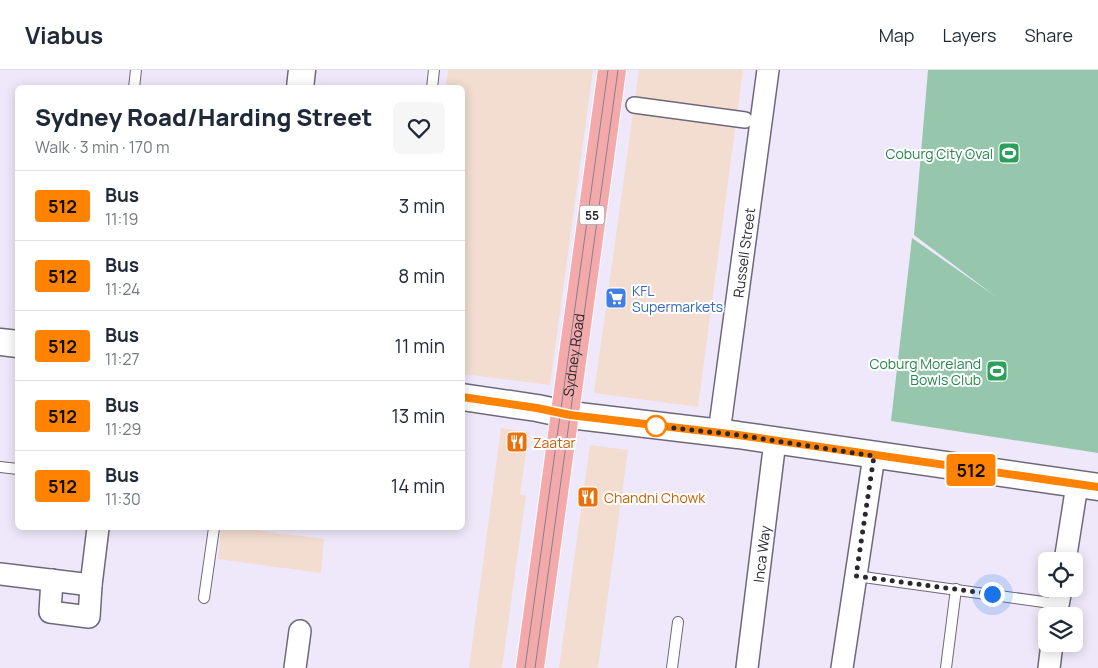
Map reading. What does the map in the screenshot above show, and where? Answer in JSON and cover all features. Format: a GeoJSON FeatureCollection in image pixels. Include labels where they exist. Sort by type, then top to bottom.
{"type":"FeatureCollection","features":[{"type":"Feature","properties":{"kind":"highway","name":"Sydney Road"},"geometry":{"type":"LineString","coordinates":[[530,668],[612,70]]}},
{"type":"Feature","properties":{"kind":"street"},"geometry":{"type":"LineString","coordinates":[[300,85],[302,70]]}},
{"type":"Feature","properties":{"kind":"street","name":"Russell Street"},"geometry":{"type":"LineString","coordinates":[[719,433],[768,70]]}},
{"type":"Feature","properties":{"kind":"street"},"geometry":{"type":"LineString","coordinates":[[634,105],[745,120]]}},
{"type":"Feature","properties":{"kind":"street"},"geometry":{"type":"LineString","coordinates":[[0,342],[15,344]]}},
{"type":"Feature","properties":{"kind":"street"},"geometry":{"type":"LineString","coordinates":[[465,398],[1088,486],[1068,552]]}},
{"type":"Feature","properties":{"kind":"street","name":"Inca Way"},"geometry":{"type":"LineString","coordinates":[[747,668],[774,441]]}},
{"type":"Feature","properties":{"kind":"street"},"geometry":{"type":"LineString","coordinates":[[842,668],[874,456]]}},
{"type":"Feature","properties":{"kind":"street"},"geometry":{"type":"LineString","coordinates":[[52,580],[50,612],[89,617],[98,530]]}},
{"type":"Feature","properties":{"kind":"street"},"geometry":{"type":"LineString","coordinates":[[0,574],[91,585]]}},
{"type":"Feature","properties":{"kind":"street"},"geometry":{"type":"LineString","coordinates":[[295,668],[300,631]]}},
{"type":"Feature","properties":{"kind":"street"},"geometry":{"type":"LineString","coordinates":[[1049,668],[1051,652]]}},
{"type":"Feature","properties":{"kind":"lane"},"geometry":{"type":"LineString","coordinates":[[134,85],[136,70]]}},
{"type":"Feature","properties":{"kind":"lane"},"geometry":{"type":"LineString","coordinates":[[432,85],[434,70]]}},
{"type":"Feature","properties":{"kind":"lane"},"geometry":{"type":"LineString","coordinates":[[0,467],[15,469]]}},
{"type":"Feature","properties":{"kind":"lane"},"geometry":{"type":"LineString","coordinates":[[204,598],[214,530]]}},
{"type":"Feature","properties":{"kind":"lane"},"geometry":{"type":"LineString","coordinates":[[856,576],[1058,603]]}},
{"type":"Feature","properties":{"kind":"lane"},"geometry":{"type":"LineString","coordinates":[[946,668],[956,589]]}},
{"type":"Feature","properties":{"kind":"lane"},"geometry":{"type":"LineString","coordinates":[[672,668],[678,622]]}},
{"type":"Feature","properties":{"kind":"shaded area"},"geometry":{"type":"Polygon","coordinates":[[[448,70],[593,70],[550,385],[465,374],[465,85],[446,85],[448,70]]]}},
{"type":"Feature","properties":{"kind":"shaded area"},"geometry":{"type":"Polygon","coordinates":[[[639,70],[743,70],[698,407],[594,393],[639,70]]]}},
{"type":"Feature","properties":{"kind":"shaded area"},"geometry":{"type":"Polygon","coordinates":[[[501,428],[529,432],[520,494],[526,495],[502,668],[469,668],[501,428]]]}},
{"type":"Feature","properties":{"kind":"shaded area"},"geometry":{"type":"Polygon","coordinates":[[[590,445],[628,450],[598,668],[559,668],[590,445]]]}},
{"type":"Feature","properties":{"kind":"shaded area"},"geometry":{"type":"Polygon","coordinates":[[[221,530],[254,530],[324,539],[321,573],[218,559],[221,530]]]}},
{"type":"Feature","properties":{"kind":"green space"},"geometry":{"type":"Polygon","coordinates":[[[928,70],[1098,70],[1098,453],[891,421],[912,238],[995,296],[914,235],[928,70]]]}},
{"type":"Feature","properties":{"kind":"tram line"},"geometry":{"type":"LineString","coordinates":[[525,668],[608,70]]}},
{"type":"Feature","properties":{"kind":"tram line"},"geometry":{"type":"LineString","coordinates":[[535,668],[618,70]]}},
{"type":"Feature","properties":{"kind":"bus line","name":"512"},"geometry":{"type":"LineString","coordinates":[[465,397],[570,415],[738,435],[856,454],[1098,487]]}},
{"type":"Feature","properties":{"kind":"place","name":"Coburg City Oval"},"geometry":{"type":"Point","coordinates":[1009,153]}},
{"type":"Feature","properties":{"kind":"place","name":"KFL Supermarkets"},"geometry":{"type":"Point","coordinates":[616,298]}},
{"type":"Feature","properties":{"kind":"place","name":"Coburg Moreland Bowls Club"},"geometry":{"type":"Point","coordinates":[997,371]}},
{"type":"Feature","properties":{"kind":"place","name":"Zaatar"},"geometry":{"type":"Point","coordinates":[517,442]}},
{"type":"Feature","properties":{"kind":"place","name":"Chandni Chowk"},"geometry":{"type":"Point","coordinates":[588,497]}},
{"type":"Feature","properties":{"kind":"route"},"geometry":{"type":"LineString","coordinates":[[656,426],[738,435],[874,456],[856,576],[992,594]]}}]}
